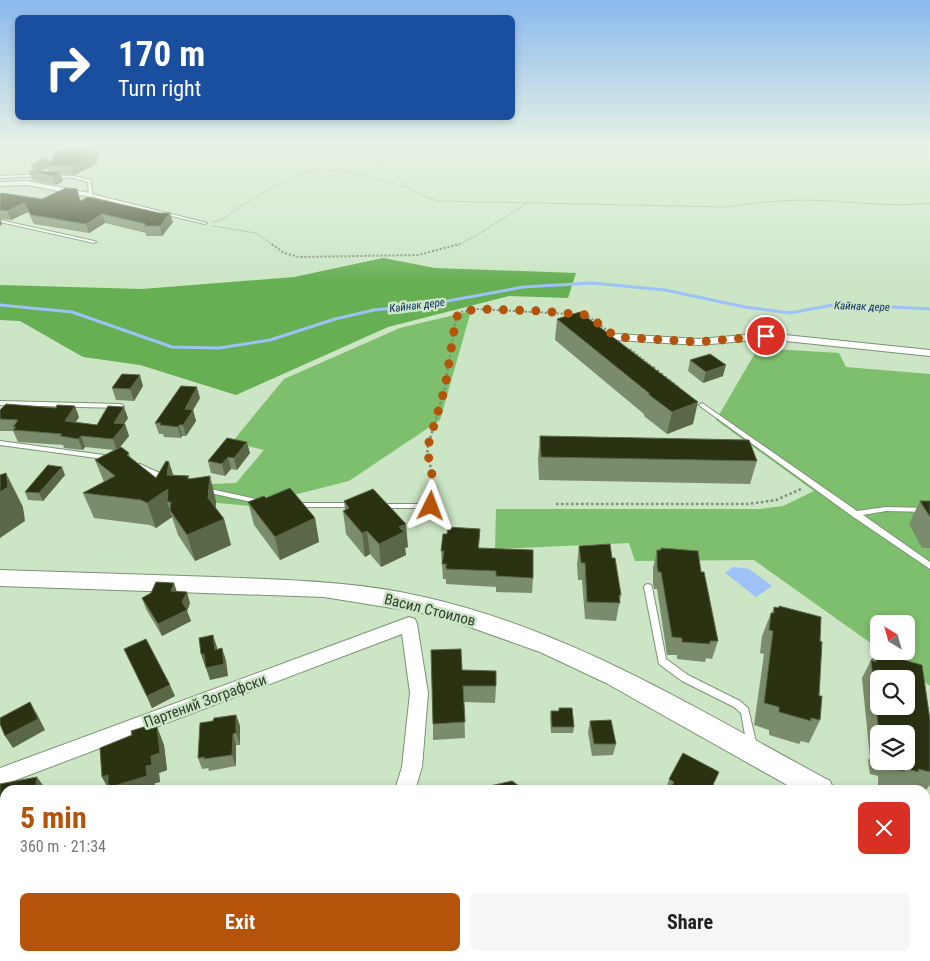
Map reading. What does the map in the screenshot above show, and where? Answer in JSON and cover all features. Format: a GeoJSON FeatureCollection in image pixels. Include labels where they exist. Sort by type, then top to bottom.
{"type":"FeatureCollection","features":[{"type":"Feature","properties":{"kind":"street"},"geometry":{"type":"LineString","coordinates":[[73,192],[90,195]]}},
{"type":"Feature","properties":{"kind":"street"},"geometry":{"type":"LineString","coordinates":[[616,337],[699,342],[766,336],[930,353]]}},
{"type":"Feature","properties":{"kind":"street","name":"Васил Стоилов"},"geometry":{"type":"LineString","coordinates":[[0,578],[324,589],[423,605],[467,617],[548,645],[614,676],[812,785]]}},
{"type":"Feature","properties":{"kind":"street"},"geometry":{"type":"LineString","coordinates":[[407,785],[412,767],[419,693],[409,624],[423,605]]}},
{"type":"Feature","properties":{"kind":"street","name":"Партений Зографски"},"geometry":{"type":"LineString","coordinates":[[0,777],[409,624]]}},
{"type":"Feature","properties":{"kind":"lane"},"geometry":{"type":"LineString","coordinates":[[90,192],[90,195],[205,223]]}},
{"type":"Feature","properties":{"kind":"lane"},"geometry":{"type":"LineString","coordinates":[[0,221],[94,242]]}},
{"type":"Feature","properties":{"kind":"lane"},"geometry":{"type":"LineString","coordinates":[[0,404],[121,406]]}},
{"type":"Feature","properties":{"kind":"lane"},"geometry":{"type":"LineString","coordinates":[[702,405],[930,566]]}},
{"type":"Feature","properties":{"kind":"lane"},"geometry":{"type":"LineString","coordinates":[[0,443],[115,458]]}},
{"type":"Feature","properties":{"kind":"lane"},"geometry":{"type":"LineString","coordinates":[[134,464],[169,480]]}},
{"type":"Feature","properties":{"kind":"lane"},"geometry":{"type":"LineString","coordinates":[[195,487],[271,504]]}},
{"type":"Feature","properties":{"kind":"lane"},"geometry":{"type":"LineString","coordinates":[[289,504],[365,506]]}},
{"type":"Feature","properties":{"kind":"lane"},"geometry":{"type":"LineString","coordinates":[[374,506],[431,506]]}},
{"type":"Feature","properties":{"kind":"lane"},"geometry":{"type":"LineString","coordinates":[[855,514],[886,510],[930,510]]}},
{"type":"Feature","properties":{"kind":"lane"},"geometry":{"type":"LineString","coordinates":[[648,587],[662,661],[685,678],[737,704],[745,711],[753,751]]}},
{"type":"Feature","properties":{"kind":"path"},"geometry":{"type":"LineString","coordinates":[[205,223],[221,220],[267,192]]}},
{"type":"Feature","properties":{"kind":"path"},"geometry":{"type":"LineString","coordinates":[[415,192],[422,196],[439,200],[491,203],[728,207],[764,200],[829,201],[904,206],[930,203]]}},
{"type":"Feature","properties":{"kind":"path"},"geometry":{"type":"LineString","coordinates":[[205,223],[219,228],[256,233],[284,254],[299,257],[418,255],[458,245],[527,203]]}},
{"type":"Feature","properties":{"kind":"path"},"geometry":{"type":"LineString","coordinates":[[431,506],[433,480],[427,449],[445,388],[456,318],[460,312],[478,309],[587,315],[702,405]]}},
{"type":"Feature","properties":{"kind":"path"},"geometry":{"type":"LineString","coordinates":[[556,504],[748,504],[774,502],[788,497],[812,482]]}},
{"type":"Feature","properties":{"kind":"green space"},"geometry":{"type":"Polygon","coordinates":[[[383,258],[435,268],[576,273],[568,298],[509,296],[388,327],[236,395],[140,365],[83,357],[20,321],[0,320],[0,285],[142,289],[294,277],[383,258]]]}},
{"type":"Feature","properties":{"kind":"green space"},"geometry":{"type":"Polygon","coordinates":[[[471,311],[440,420],[349,481],[250,506],[197,501],[208,484],[236,483],[264,450],[232,442],[284,379],[400,328],[471,311]]]}},
{"type":"Feature","properties":{"kind":"green space"},"geometry":{"type":"Polygon","coordinates":[[[758,348],[839,353],[846,367],[930,374],[930,686],[915,675],[915,670],[908,670],[894,660],[915,660],[915,615],[870,615],[870,643],[754,560],[635,561],[629,543],[495,549],[496,509],[760,509],[783,506],[814,491],[716,420],[758,348]]]}},
{"type":"Feature","properties":{"kind":"water"},"geometry":{"type":"Polygon","coordinates":[[[733,567],[749,569],[772,586],[756,597],[725,573],[733,567]]]}},
{"type":"Feature","properties":{"kind":"building"},"geometry":{"type":"Polygon","coordinates":[[[58,192],[78,192],[80,201],[88,197],[159,213],[170,213],[160,226],[144,226],[146,224],[102,214],[86,224],[31,215],[24,203],[7,211],[0,210],[0,194],[2,193],[42,199],[58,192]]]}},
{"type":"Feature","properties":{"kind":"building"},"geometry":{"type":"Polygon","coordinates":[[[580,312],[698,402],[672,412],[557,319],[580,312]]]}},
{"type":"Feature","properties":{"kind":"building"},"geometry":{"type":"Polygon","coordinates":[[[710,354],[726,365],[706,372],[690,360],[710,354]]]}},
{"type":"Feature","properties":{"kind":"building"},"geometry":{"type":"Polygon","coordinates":[[[122,374],[140,375],[130,389],[112,388],[122,374]]]}},
{"type":"Feature","properties":{"kind":"building"},"geometry":{"type":"Polygon","coordinates":[[[181,386],[197,387],[185,409],[193,410],[183,425],[178,427],[155,423],[181,386]]]}},
{"type":"Feature","properties":{"kind":"building"},"geometry":{"type":"Polygon","coordinates":[[[6,404],[56,408],[57,405],[75,406],[65,421],[97,425],[108,406],[124,407],[114,423],[125,424],[113,439],[81,436],[78,439],[60,436],[62,434],[13,430],[18,420],[0,419],[0,410],[6,404]]]}},
{"type":"Feature","properties":{"kind":"building"},"geometry":{"type":"Polygon","coordinates":[[[540,436],[749,440],[757,461],[541,457],[540,436]]]}},
{"type":"Feature","properties":{"kind":"building"},"geometry":{"type":"Polygon","coordinates":[[[227,438],[247,442],[234,458],[228,457],[222,464],[208,461],[227,438]]]}},
{"type":"Feature","properties":{"kind":"building"},"geometry":{"type":"Polygon","coordinates":[[[121,447],[129,453],[127,455],[156,478],[166,461],[169,462],[167,475],[189,476],[187,478],[189,479],[210,476],[208,498],[224,519],[187,535],[170,510],[171,502],[167,502],[168,489],[147,503],[141,500],[83,493],[115,476],[95,460],[121,447]]]}},
{"type":"Feature","properties":{"kind":"building"},"geometry":{"type":"Polygon","coordinates":[[[48,465],[62,467],[39,493],[25,492],[48,465]]]}},
{"type":"Feature","properties":{"kind":"building"},"geometry":{"type":"Polygon","coordinates":[[[6,473],[8,487],[0,492],[0,475],[6,473]]]}},
{"type":"Feature","properties":{"kind":"building"},"geometry":{"type":"Polygon","coordinates":[[[290,488],[315,518],[275,537],[248,502],[264,496],[266,498],[290,488]]]}},
{"type":"Feature","properties":{"kind":"building"},"geometry":{"type":"Polygon","coordinates":[[[373,489],[406,524],[399,527],[404,532],[379,544],[367,531],[362,533],[343,511],[349,508],[344,501],[373,489]]]}},
{"type":"Feature","properties":{"kind":"building"},"geometry":{"type":"Polygon","coordinates":[[[920,501],[930,501],[930,517],[920,501]]]}},
{"type":"Feature","properties":{"kind":"building"},"geometry":{"type":"Polygon","coordinates":[[[448,527],[480,529],[478,548],[533,550],[533,578],[496,576],[496,571],[446,569],[446,564],[442,564],[444,551],[441,551],[443,534],[447,534],[448,527]]]}},
{"type":"Feature","properties":{"kind":"building"},"geometry":{"type":"Polygon","coordinates":[[[610,544],[612,558],[615,558],[621,595],[619,595],[620,603],[587,602],[585,563],[581,563],[579,546],[610,544]]]}},
{"type":"Feature","properties":{"kind":"building"},"geometry":{"type":"Polygon","coordinates":[[[661,548],[698,551],[701,572],[704,572],[718,641],[710,641],[710,644],[682,642],[682,638],[672,637],[661,572],[658,572],[657,566],[657,550],[661,550],[661,548]]]}},
{"type":"Feature","properties":{"kind":"building"},"geometry":{"type":"Polygon","coordinates":[[[156,582],[174,583],[171,591],[187,592],[182,602],[187,610],[158,624],[142,598],[151,593],[156,582]]]}},
{"type":"Feature","properties":{"kind":"building"},"geometry":{"type":"Polygon","coordinates":[[[779,606],[821,617],[820,641],[822,642],[819,696],[822,696],[820,720],[811,718],[811,721],[779,712],[779,707],[764,703],[773,631],[769,630],[771,613],[774,613],[774,607],[779,608],[779,606]]]}},
{"type":"Feature","properties":{"kind":"building"},"geometry":{"type":"Polygon","coordinates":[[[213,635],[215,650],[222,648],[224,664],[206,668],[204,654],[201,654],[199,638],[213,635]]]}},
{"type":"Feature","properties":{"kind":"building"},"geometry":{"type":"Polygon","coordinates":[[[146,639],[170,685],[147,696],[124,649],[146,639]]]}},
{"type":"Feature","properties":{"kind":"building"},"geometry":{"type":"Polygon","coordinates":[[[461,649],[462,670],[496,671],[496,686],[463,686],[465,722],[433,724],[431,650],[461,649]]]}},
{"type":"Feature","properties":{"kind":"building"},"geometry":{"type":"Polygon","coordinates":[[[871,660],[876,662],[876,660],[904,660],[922,665],[930,720],[930,772],[918,769],[919,772],[911,770],[915,770],[915,725],[878,725],[877,715],[915,715],[915,670],[872,670],[871,660]]]}},
{"type":"Feature","properties":{"kind":"building"},"geometry":{"type":"Polygon","coordinates":[[[30,702],[38,719],[5,736],[0,724],[0,718],[30,702]]]}},
{"type":"Feature","properties":{"kind":"building"},"geometry":{"type":"Polygon","coordinates":[[[559,708],[572,708],[574,727],[552,727],[551,711],[559,711],[559,708]]]}},
{"type":"Feature","properties":{"kind":"building"},"geometry":{"type":"Polygon","coordinates":[[[236,715],[236,733],[233,734],[232,755],[204,759],[205,757],[198,758],[200,723],[213,721],[214,718],[236,715]]]}},
{"type":"Feature","properties":{"kind":"building"},"geometry":{"type":"Polygon","coordinates":[[[611,720],[616,744],[594,744],[590,721],[611,720]]]}},
{"type":"Feature","properties":{"kind":"building"},"geometry":{"type":"Polygon","coordinates":[[[150,725],[150,729],[157,727],[160,753],[151,756],[152,765],[146,766],[147,776],[117,785],[108,785],[108,775],[102,777],[100,748],[132,735],[131,731],[150,725]]]}},
{"type":"Feature","properties":{"kind":"building"},"geometry":{"type":"Polygon","coordinates":[[[683,753],[719,772],[713,785],[672,785],[674,782],[669,779],[683,753]]]}},
{"type":"Feature","properties":{"kind":"building"},"geometry":{"type":"Polygon","coordinates":[[[37,777],[36,785],[0,784],[37,777]]]}},
{"type":"Feature","properties":{"kind":"building"},"geometry":{"type":"Polygon","coordinates":[[[512,781],[518,785],[494,785],[512,781]]]}},
{"type":"Feature","properties":{"kind":"waterway","name":"Кайнак дере"},"geometry":{"type":"LineString","coordinates":[[0,305],[72,312],[172,347],[219,348],[270,340],[335,319],[374,310],[426,305],[523,287],[592,283],[665,290],[745,307],[790,313],[838,304],[930,309]]}},
{"type":"Feature","properties":{"kind":"route"},"geometry":{"type":"LineString","coordinates":[[431,506],[433,480],[427,449],[445,388],[456,318],[460,312],[478,309],[587,315],[616,337],[699,342],[766,336]]}}]}
